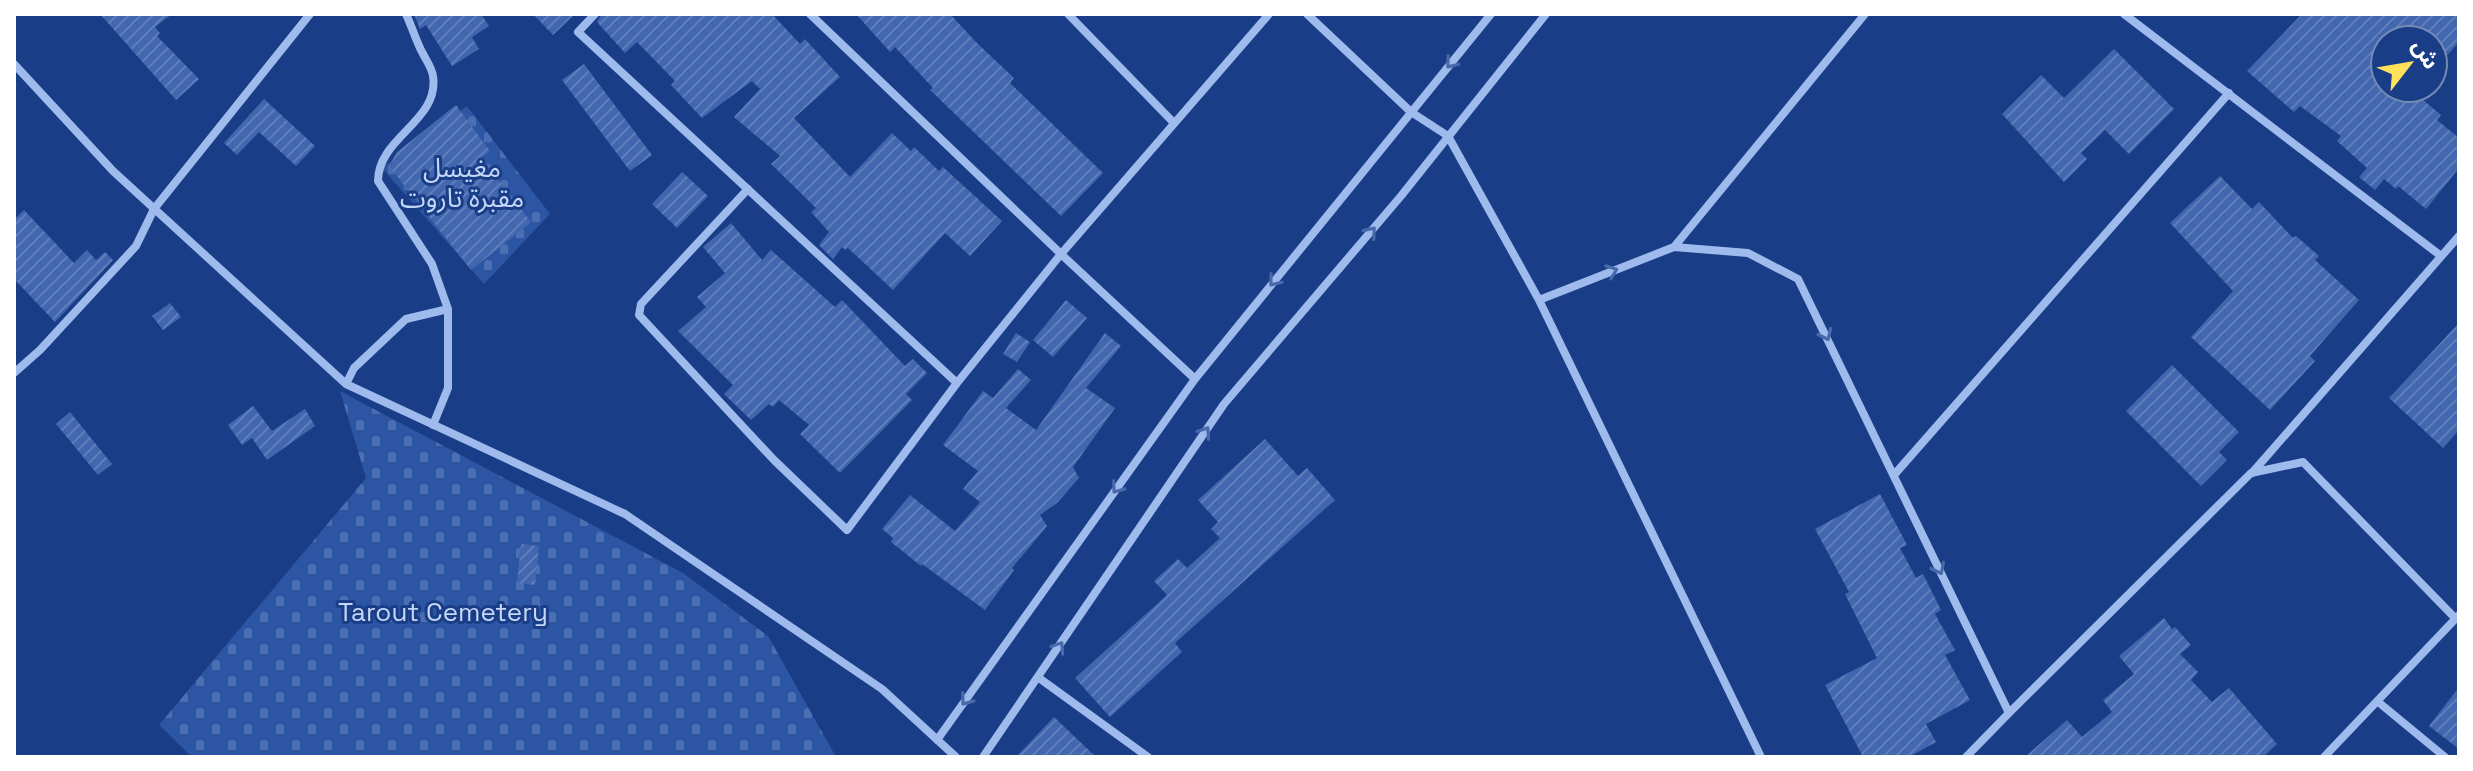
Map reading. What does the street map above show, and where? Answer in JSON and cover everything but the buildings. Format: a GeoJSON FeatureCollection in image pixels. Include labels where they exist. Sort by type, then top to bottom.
{"type":"FeatureCollection","features":[{"type":"Feature","properties":{"kind":"street"},"geometry":{"type":"LineString","coordinates":[[14,373],[40,350],[136,246],[154,209],[310,14]]}},
{"type":"Feature","properties":{"kind":"street"},"geometry":{"type":"LineString","coordinates":[[406,14],[433,74],[433,96],[416,121],[386,152],[378,167],[378,181],[432,264],[448,309],[448,388],[433,425]]}},
{"type":"Feature","properties":{"kind":"street"},"geometry":{"type":"LineString","coordinates":[[595,14],[578,32],[957,383]]}},
{"type":"Feature","properties":{"kind":"street"},"geometry":{"type":"LineString","coordinates":[[810,14],[1195,379]]}},
{"type":"Feature","properties":{"kind":"street"},"geometry":{"type":"LineString","coordinates":[[1068,14],[1174,123]]}},
{"type":"Feature","properties":{"kind":"street"},"geometry":{"type":"LineString","coordinates":[[748,189],[641,304],[639,315],[774,460],[847,530],[957,383],[1061,254],[1269,14]]}},
{"type":"Feature","properties":{"kind":"street"},"geometry":{"type":"LineString","coordinates":[[1307,14],[1411,112],[1448,136],[1539,300],[1761,757]]}},
{"type":"Feature","properties":{"kind":"street"},"geometry":{"type":"LineString","coordinates":[[937,740],[1195,379],[1491,14]]}},
{"type":"Feature","properties":{"kind":"street"},"geometry":{"type":"LineString","coordinates":[[983,757],[1224,404],[1401,196],[1546,14]]}},
{"type":"Feature","properties":{"kind":"street"},"geometry":{"type":"LineString","coordinates":[[1674,247],[1865,14]]}},
{"type":"Feature","properties":{"kind":"street"},"geometry":{"type":"LineString","coordinates":[[2124,14],[2441,256]]}},
{"type":"Feature","properties":{"kind":"street"},"geometry":{"type":"LineString","coordinates":[[14,64],[113,171],[346,384],[625,514],[882,689],[956,757]]}},
{"type":"Feature","properties":{"kind":"street"},"geometry":{"type":"LineString","coordinates":[[1894,475],[2229,93]]}},
{"type":"Feature","properties":{"kind":"street"},"geometry":{"type":"LineString","coordinates":[[1966,757],[2251,473],[2459,236]]}},
{"type":"Feature","properties":{"kind":"street"},"geometry":{"type":"LineString","coordinates":[[1539,300],[1674,247],[1748,253],[1798,279],[2009,713]]}},
{"type":"Feature","properties":{"kind":"street"},"geometry":{"type":"LineString","coordinates":[[346,384],[354,368],[406,319],[448,309]]}},
{"type":"Feature","properties":{"kind":"street"},"geometry":{"type":"LineString","coordinates":[[2251,473],[2303,462],[2457,617],[2324,757]]}},
{"type":"Feature","properties":{"kind":"street"},"geometry":{"type":"LineString","coordinates":[[1039,678],[1148,757]]}},
{"type":"Feature","properties":{"kind":"street"},"geometry":{"type":"LineString","coordinates":[[2377,701],[2445,757]]}},
{"type":"Feature","properties":{"kind":"green space","name":"مغيسل مقبرة تاروت"},"geometry":{"type":"Polygon","coordinates":[[[467,106],[550,214],[484,284],[382,168],[467,106]]]}},
{"type":"Feature","properties":{"kind":"green space","name":"Tarout Cemetery"},"geometry":{"type":"Polygon","coordinates":[[[340,391],[683,573],[768,636],[836,757],[192,757],[159,725],[366,478],[340,391]]]}}]}
